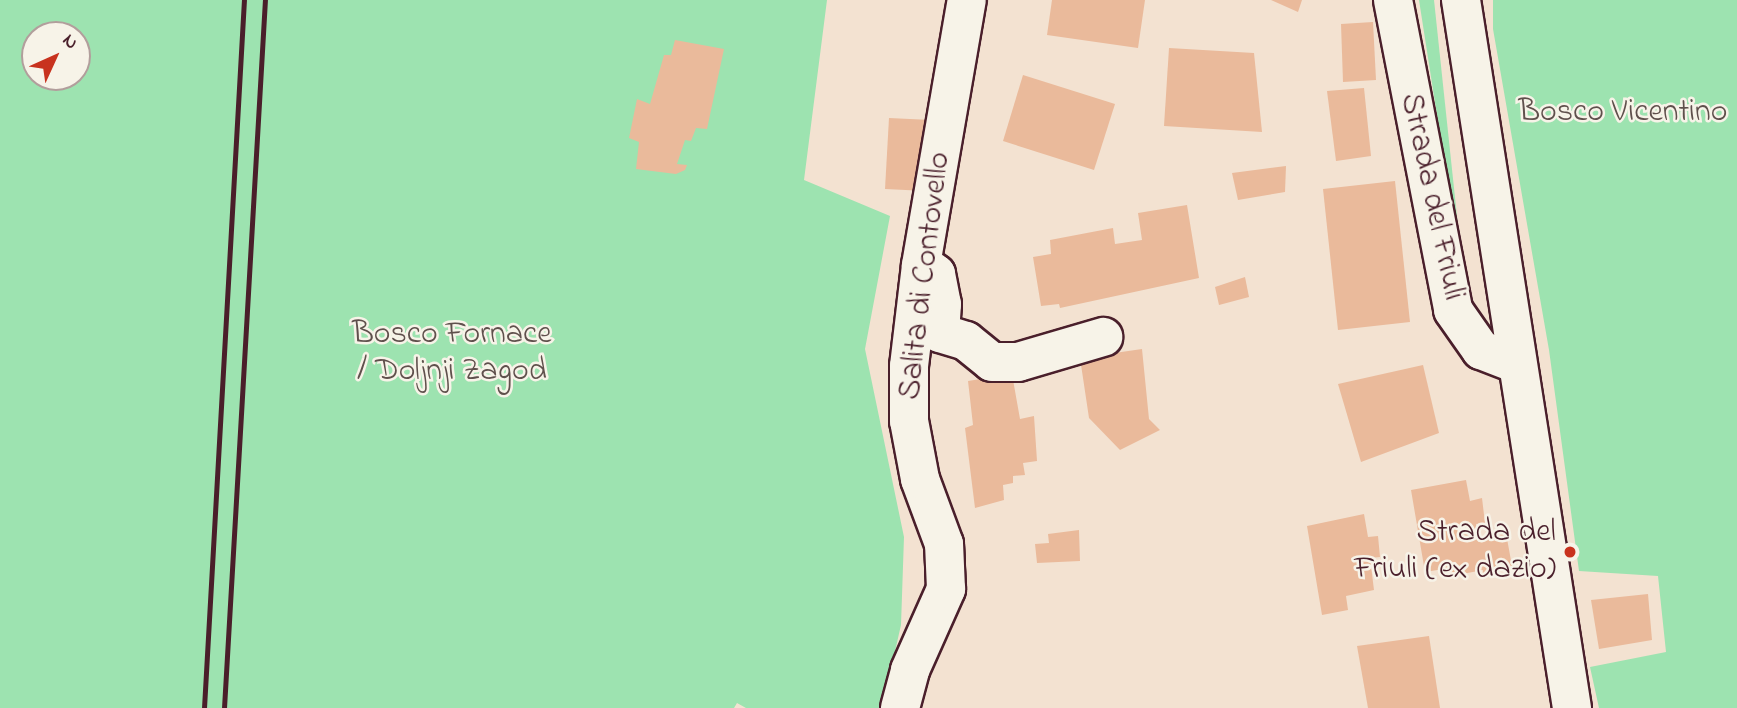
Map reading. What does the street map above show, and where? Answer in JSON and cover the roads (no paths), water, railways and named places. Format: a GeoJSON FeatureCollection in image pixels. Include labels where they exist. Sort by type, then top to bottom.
{"type":"FeatureCollection","features":[{"type":"Feature","properties":{"kind":"street","name":"Salita di Contovello"},"geometry":{"type":"LineString","coordinates":[[900,708],[909,670],[946,589],[944,544],[920,479],[909,421],[909,366],[921,265],[967,0]]}},
{"type":"Feature","properties":{"kind":"street","name":"Strada del Friuli"},"geometry":{"type":"LineString","coordinates":[[1393,0],[1453,310],[1481,351],[1515,363]]}},
{"type":"Feature","properties":{"kind":"street","name":"Strada del Friuli"},"geometry":{"type":"LineString","coordinates":[[1461,0],[1515,363],[1572,708]]}},
{"type":"Feature","properties":{"kind":"street"},"geometry":{"type":"LineString","coordinates":[[921,265],[936,274],[942,304],[940,333],[966,341],[992,362],[1018,362],[1103,337]]}},
{"type":"Feature","properties":{"kind":"railway"},"geometry":{"type":"LineString","coordinates":[[204,708],[244,0]]}},
{"type":"Feature","properties":{"kind":"railway"},"geometry":{"type":"LineString","coordinates":[[224,708],[265,0]]}},
{"type":"Feature","properties":{"kind":"place","name":"Strada del Friuli (ex dazio)"},"geometry":{"type":"Point","coordinates":[1570,552]}},
{"type":"Feature","properties":{"kind":"park label","name":"Bosco Vicentino"},"geometry":{"type":"Point","coordinates":[1623,113]}},
{"type":"Feature","properties":{"kind":"park label","name":"Bosco Fornace / Doljnji Zagod"},"geometry":{"type":"Point","coordinates":[452,354]}}]}
